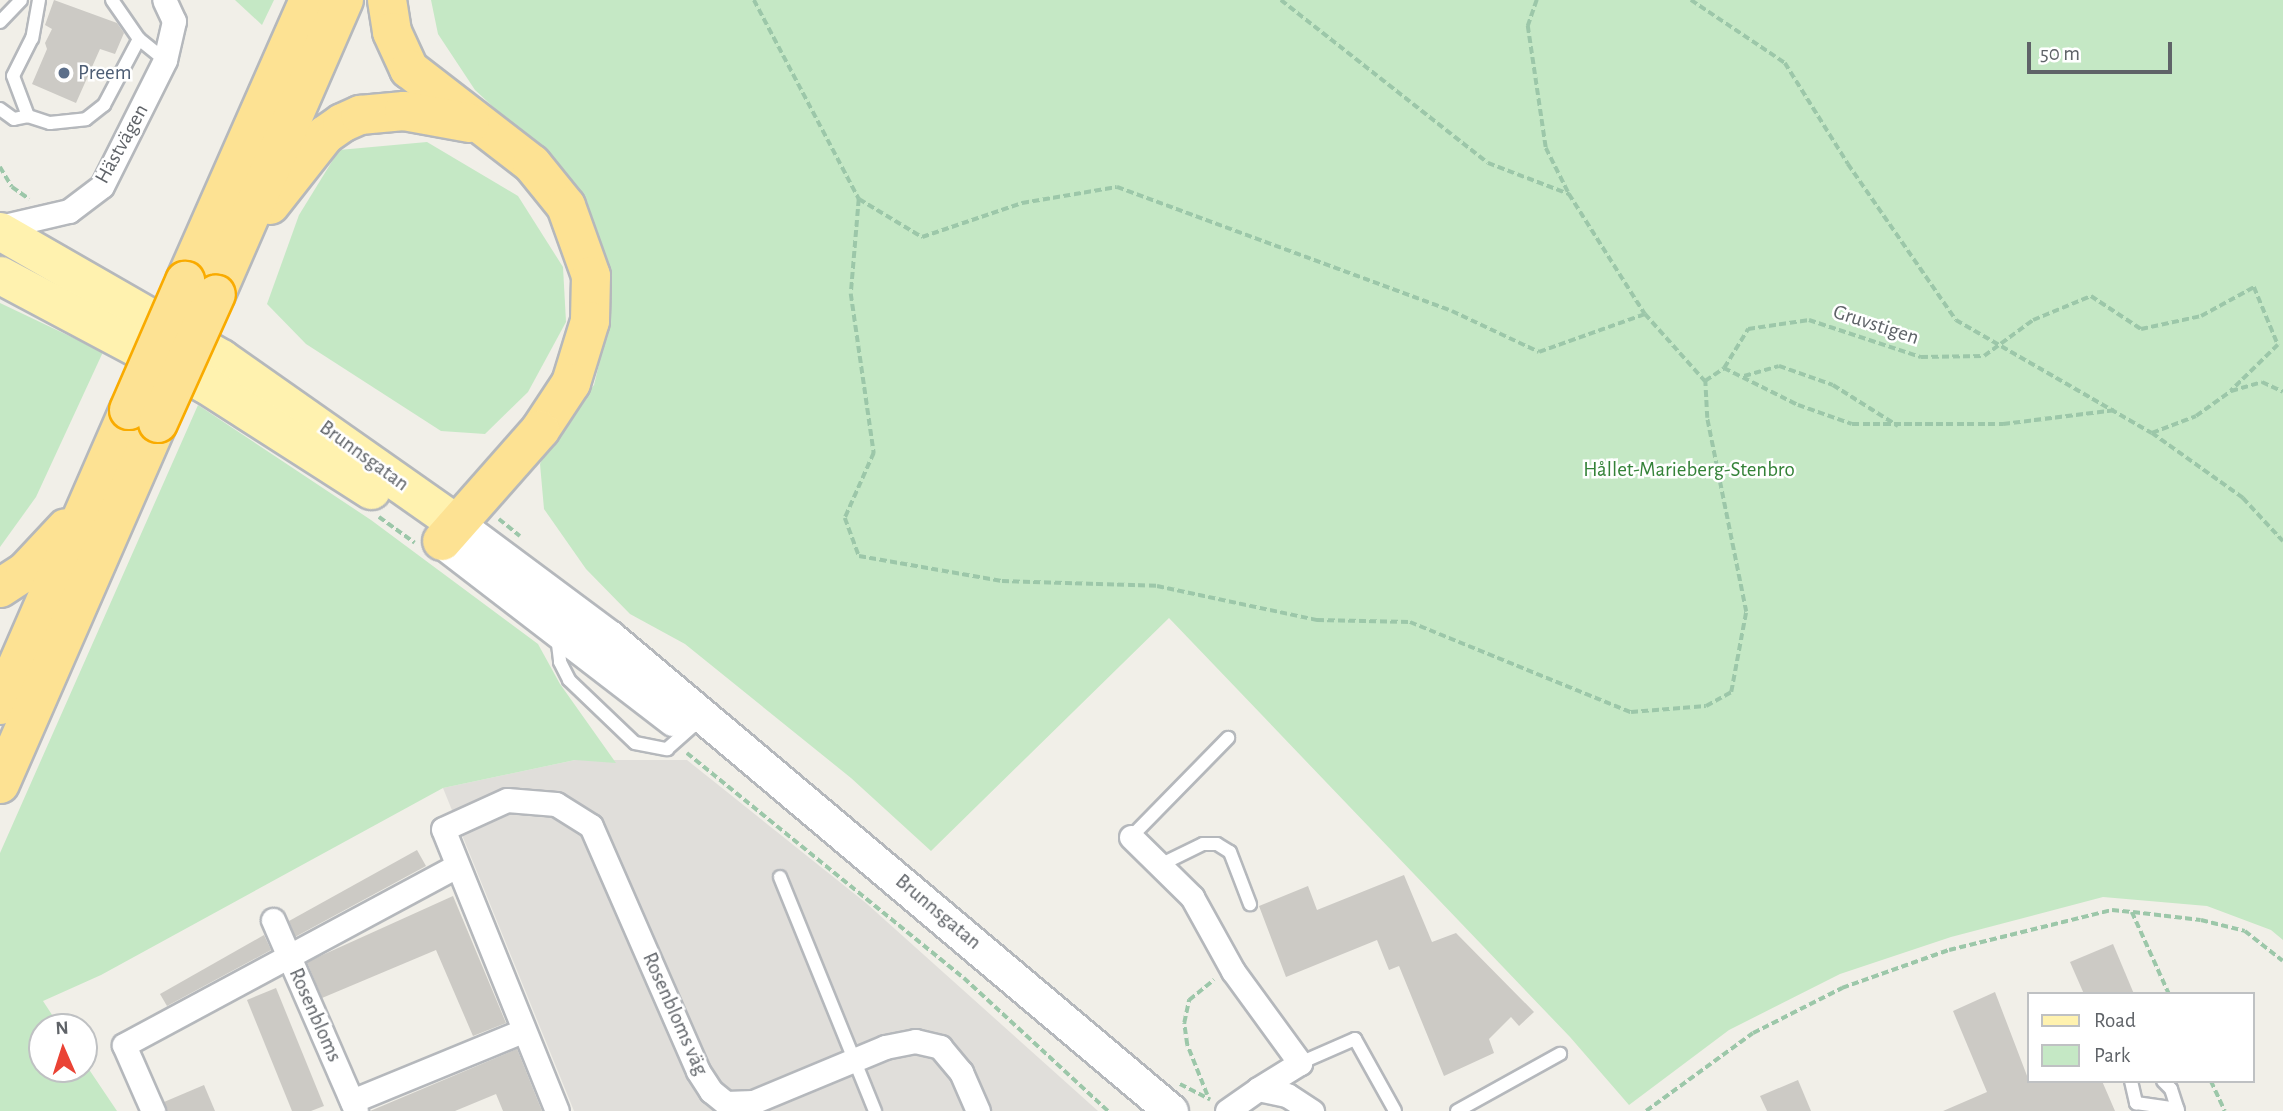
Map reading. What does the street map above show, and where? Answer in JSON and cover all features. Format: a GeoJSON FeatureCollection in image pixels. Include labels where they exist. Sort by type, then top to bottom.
{"type":"FeatureCollection","features":[{"type":"Feature","properties":{"kind":"highway"},"geometry":{"type":"LineString","coordinates":[[0,784],[144,416],[200,287],[309,0]]}},
{"type":"Feature","properties":{"kind":"highway"},"geometry":{"type":"LineString","coordinates":[[236,247],[344,0]]}},
{"type":"Feature","properties":{"kind":"highway"},"geometry":{"type":"LineString","coordinates":[[387,0],[392,32],[409,69],[532,164],[566,206],[591,276],[590,321],[580,362],[557,407],[449,532]]}},
{"type":"Feature","properties":{"kind":"highway"},"geometry":{"type":"LineString","coordinates":[[200,287],[236,247],[325,135],[342,123],[360,116],[404,111],[479,125]]}},
{"type":"Feature","properties":{"kind":"highway"},"geometry":{"type":"LineString","coordinates":[[0,588],[41,557],[88,503],[144,416]]}},
{"type":"Feature","properties":{"kind":"highway"},"geometry":{"type":"LineString","coordinates":[[0,705],[88,503]]}},
{"type":"Feature","properties":{"kind":"main road","name":"Brunnsgatan"},"geometry":{"type":"LineString","coordinates":[[0,229],[221,358],[449,532],[609,637],[696,725],[1140,1111]]}},
{"type":"Feature","properties":{"kind":"main road","name":"Brunnsgatan"},"geometry":{"type":"LineString","coordinates":[[0,275],[205,384],[366,487],[449,532],[558,632],[696,725],[1171,1111]]}},
{"type":"Feature","properties":{"kind":"street","name":"Hästvägen"},"geometry":{"type":"LineString","coordinates":[[0,229],[50,218],[88,200],[102,186],[165,60],[174,21],[164,0]]}},
{"type":"Feature","properties":{"kind":"street","name":"Rosenbloms väg"},"geometry":{"type":"LineString","coordinates":[[557,1111],[443,829],[508,800],[556,804],[591,826],[710,1091],[726,1102],[753,1102],[885,1047],[915,1041],[940,1047],[961,1072],[978,1111]]}},
{"type":"Feature","properties":{"kind":"street"},"geometry":{"type":"LineString","coordinates":[[1130,837],[1192,897],[1233,971],[1300,1063],[1227,1111]]}},
{"type":"Feature","properties":{"kind":"street"},"geometry":{"type":"LineString","coordinates":[[153,1111],[124,1045],[456,866]]}},
{"type":"Feature","properties":{"kind":"street","name":"Rosenbloms"},"geometry":{"type":"LineString","coordinates":[[273,920],[354,1106]]}},
{"type":"Feature","properties":{"kind":"street"},"geometry":{"type":"LineString","coordinates":[[354,1106],[523,1031]]}},
{"type":"Feature","properties":{"kind":"street"},"geometry":{"type":"LineString","coordinates":[[1258,1089],[1287,1095],[1311,1111]]}},
{"type":"Feature","properties":{"kind":"lane"},"geometry":{"type":"LineString","coordinates":[[0,22],[22,0]]}},
{"type":"Feature","properties":{"kind":"lane"},"geometry":{"type":"LineString","coordinates":[[28,116],[13,76],[32,38],[39,0]]}},
{"type":"Feature","properties":{"kind":"lane"},"geometry":{"type":"LineString","coordinates":[[112,0],[139,38],[165,60]]}},
{"type":"Feature","properties":{"kind":"lane"},"geometry":{"type":"LineString","coordinates":[[0,109],[15,119],[28,116],[50,123],[86,119],[104,105],[139,38]]}},
{"type":"Feature","properties":{"kind":"lane"},"geometry":{"type":"LineString","coordinates":[[1130,837],[1228,738]]}},
{"type":"Feature","properties":{"kind":"lane"},"geometry":{"type":"LineString","coordinates":[[1160,865],[1203,844],[1217,844],[1230,852],[1250,904]]}},
{"type":"Feature","properties":{"kind":"lane"},"geometry":{"type":"LineString","coordinates":[[780,877],[875,1111]]}},
{"type":"Feature","properties":{"kind":"lane"},"geometry":{"type":"LineString","coordinates":[[1300,1063],[1355,1039],[1395,1111]]}},
{"type":"Feature","properties":{"kind":"lane"},"geometry":{"type":"LineString","coordinates":[[1457,1111],[1560,1054]]}},
{"type":"Feature","properties":{"kind":"lane"},"geometry":{"type":"LineString","coordinates":[[2131,1083],[2136,1103],[2178,1110],[2171,1089],[2165,1083]]}},
{"type":"Feature","properties":{"kind":"path"},"geometry":{"type":"LineString","coordinates":[[754,0],[859,199],[922,237],[1021,203],[1117,187],[1452,311],[1539,352],[1645,314]]}},
{"type":"Feature","properties":{"kind":"path"},"geometry":{"type":"LineString","coordinates":[[1281,0],[1488,163],[1569,194]]}},
{"type":"Feature","properties":{"kind":"path"},"geometry":{"type":"LineString","coordinates":[[859,199],[851,293],[874,453],[845,519],[859,555],[1002,581],[1157,586],[1317,620],[1410,622],[1631,712],[1706,706],[1731,692],[1746,612],[1707,418],[1705,381],[1645,314],[1569,194],[1546,148],[1528,26],[1537,0]]}},
{"type":"Feature","properties":{"kind":"path"},"geometry":{"type":"LineString","coordinates":[[1691,0],[1785,63],[1848,164],[1956,320],[2152,433],[2243,498],[2283,541]]}},
{"type":"Feature","properties":{"kind":"path"},"geometry":{"type":"LineString","coordinates":[[0,167],[19,196],[45,207],[50,218]]}},
{"type":"Feature","properties":{"kind":"path","name":"Gruvstigen"},"geometry":{"type":"LineString","coordinates":[[1724,368],[1748,329],[1809,320],[1921,357],[1984,356],[2033,320],[2091,296],[2141,329],[2201,316],[2254,287],[2278,345],[2231,391]]}},
{"type":"Feature","properties":{"kind":"path"},"geometry":{"type":"LineString","coordinates":[[1742,377],[1779,366],[1833,385],[1899,427]]}},
{"type":"Feature","properties":{"kind":"path"},"geometry":{"type":"LineString","coordinates":[[1705,381],[1724,368],[1798,405],[1852,424],[1899,427],[2003,424],[2116,410]]}},
{"type":"Feature","properties":{"kind":"path"},"geometry":{"type":"LineString","coordinates":[[2152,433],[2196,416],[2231,391],[2262,382],[2283,392]]}},
{"type":"Feature","properties":{"kind":"path"},"geometry":{"type":"LineString","coordinates":[[1646,1111],[1753,1033],[1842,988],[1949,950],[2112,910],[2201,920],[2245,932],[2283,961]]}},
{"type":"Feature","properties":{"kind":"path"},"geometry":{"type":"LineString","coordinates":[[2132,912],[2168,992]]}},
{"type":"Feature","properties":{"kind":"path"},"geometry":{"type":"LineString","coordinates":[[1208,1097],[1186,1045],[1184,1023],[1189,1000],[1202,986],[1233,971]]}},
{"type":"Feature","properties":{"kind":"path"},"geometry":{"type":"LineString","coordinates":[[2212,1083],[2225,1111]]}},
{"type":"Feature","properties":{"kind":"shaded area"},"geometry":{"type":"Polygon","coordinates":[[[575,760],[687,760],[866,903],[1098,1111],[574,1111],[443,788],[575,760]]]}},
{"type":"Feature","properties":{"kind":"green space"},"geometry":{"type":"Polygon","coordinates":[[[235,0],[274,0],[262,25],[235,0]]]}},
{"type":"Feature","properties":{"kind":"green space","name":"Hållet-Marieberg-Stenbro"},"geometry":{"type":"Polygon","coordinates":[[[431,0],[2283,0],[2283,940],[2271,930],[2207,906],[2103,897],[1951,937],[1840,974],[1729,1030],[1629,1105],[1570,1037],[1169,618],[931,851],[851,778],[685,644],[630,614],[586,569],[544,509],[540,464],[555,433],[594,385],[606,335],[606,274],[519,131],[475,90],[438,34],[431,0]]]}},
{"type":"Feature","properties":{"kind":"green space"},"geometry":{"type":"Polygon","coordinates":[[[427,142],[518,196],[563,267],[566,322],[528,392],[485,434],[441,431],[306,344],[267,304],[299,215],[339,150],[427,142]]]}},
{"type":"Feature","properties":{"kind":"green space"},"geometry":{"type":"Polygon","coordinates":[[[0,303],[103,352],[36,497],[0,547],[0,303]]]}},
{"type":"Feature","properties":{"kind":"green space"},"geometry":{"type":"Polygon","coordinates":[[[198,405],[371,520],[538,644],[560,684],[616,763],[575,760],[443,788],[101,975],[43,1001],[51,1013],[28,1013],[28,1083],[98,1083],[117,1111],[0,1111],[0,853],[198,405]]]}},
{"type":"Feature","properties":{"kind":"building"},"geometry":{"type":"Polygon","coordinates":[[[54,0],[117,23],[124,33],[115,54],[100,49],[76,103],[32,84],[47,49],[45,43],[52,29],[45,25],[54,0]]]}},
{"type":"Feature","properties":{"kind":"building"},"geometry":{"type":"Polygon","coordinates":[[[417,850],[426,866],[295,937],[289,921],[417,850]]]}},
{"type":"Feature","properties":{"kind":"building"},"geometry":{"type":"Polygon","coordinates":[[[1404,875],[1432,942],[1456,933],[1534,1012],[1519,1026],[1511,1017],[1489,1039],[1494,1053],[1444,1076],[1399,966],[1389,970],[1377,940],[1286,977],[1259,906],[1308,886],[1317,910],[1404,875]]]}},
{"type":"Feature","properties":{"kind":"building"},"geometry":{"type":"Polygon","coordinates":[[[453,896],[506,1023],[473,1036],[436,950],[322,998],[307,962],[453,896]]]}},
{"type":"Feature","properties":{"kind":"building"},"geometry":{"type":"Polygon","coordinates":[[[264,935],[271,950],[167,1006],[160,994],[264,935]]]}},
{"type":"Feature","properties":{"kind":"building"},"geometry":{"type":"Polygon","coordinates":[[[2113,944],[2133,992],[2083,992],[2070,962],[2113,944]]]}},
{"type":"Feature","properties":{"kind":"building"},"geometry":{"type":"Polygon","coordinates":[[[276,988],[324,1106],[311,1111],[292,1111],[247,1000],[276,988]]]}},
{"type":"Feature","properties":{"kind":"building"},"geometry":{"type":"Polygon","coordinates":[[[1995,992],[2028,1083],[2103,1083],[2115,1111],[1943,1111],[1987,1092],[1953,1011],[1995,992]]]}},
{"type":"Feature","properties":{"kind":"building"},"geometry":{"type":"Polygon","coordinates":[[[517,1049],[542,1111],[503,1111],[496,1094],[455,1111],[370,1111],[517,1049]]]}},
{"type":"Feature","properties":{"kind":"building"},"geometry":{"type":"Polygon","coordinates":[[[1798,1080],[1811,1111],[1767,1111],[1760,1096],[1798,1080]]]}},
{"type":"Feature","properties":{"kind":"building"},"geometry":{"type":"Polygon","coordinates":[[[204,1085],[215,1111],[167,1111],[164,1102],[204,1085]]]}},
{"type":"Feature","properties":{"kind":"place","name":"Preem"},"geometry":{"type":"Point","coordinates":[64,73]}}]}
